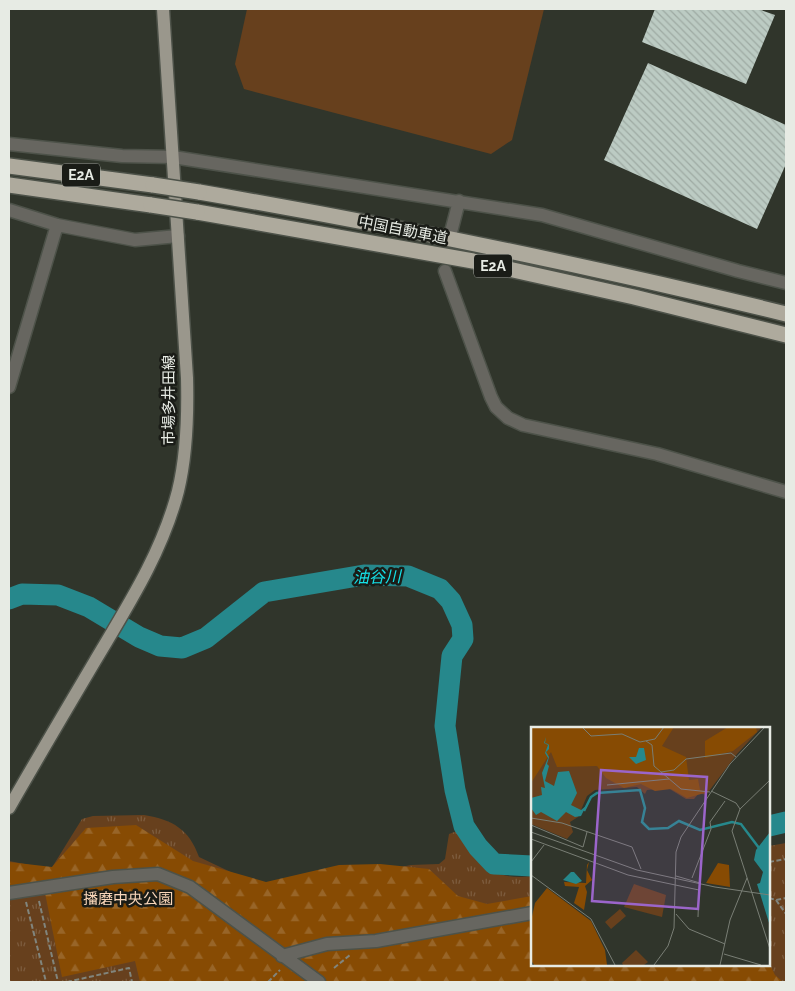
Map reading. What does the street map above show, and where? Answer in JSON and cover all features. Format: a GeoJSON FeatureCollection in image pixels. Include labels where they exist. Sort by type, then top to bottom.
{"type":"FeatureCollection","features":[{"type":"Feature","properties":{"kind":"highway","name":"中国自動車道"},"geometry":{"type":"LineString","coordinates":[[9,166],[199,192],[479,243],[641,278],[786,314]]}},
{"type":"Feature","properties":{"kind":"highway","name":"中国自動車道"},"geometry":{"type":"LineString","coordinates":[[9,185],[196,212],[473,261],[634,296],[786,335]]}},
{"type":"Feature","properties":{"kind":"main road","name":"市場多井田線"},"geometry":{"type":"LineString","coordinates":[[9,808],[126,611],[148,569],[164,531],[177,492],[185,454],[188,378],[164,9]]}},
{"type":"Feature","properties":{"kind":"street"},"geometry":{"type":"LineString","coordinates":[[9,144],[122,156],[173,157],[542,215],[786,283]]}},
{"type":"Feature","properties":{"kind":"street"},"geometry":{"type":"LineString","coordinates":[[451,232],[460,201]]}},
{"type":"Feature","properties":{"kind":"street"},"geometry":{"type":"LineString","coordinates":[[9,210],[57,226],[135,240],[178,236]]}},
{"type":"Feature","properties":{"kind":"street"},"geometry":{"type":"LineString","coordinates":[[9,387],[57,226]]}},
{"type":"Feature","properties":{"kind":"street"},"geometry":{"type":"LineString","coordinates":[[444,271],[491,397],[496,407],[508,418],[523,425],[657,454],[786,492]]}},
{"type":"Feature","properties":{"kind":"street"},"geometry":{"type":"LineString","coordinates":[[9,893],[113,877],[158,874],[190,888],[254,932],[319,982]]}},
{"type":"Feature","properties":{"kind":"street"},"geometry":{"type":"LineString","coordinates":[[286,958],[327,944],[376,941],[531,913]]}},
{"type":"Feature","properties":{"kind":"path"},"geometry":{"type":"LineString","coordinates":[[770,862],[786,859]]}},
{"type":"Feature","properties":{"kind":"path"},"geometry":{"type":"LineString","coordinates":[[770,898],[776,900],[786,898]]}},
{"type":"Feature","properties":{"kind":"path"},"geometry":{"type":"LineString","coordinates":[[38,899],[58,982]]}},
{"type":"Feature","properties":{"kind":"path"},"geometry":{"type":"LineString","coordinates":[[776,900],[786,914]]}},
{"type":"Feature","properties":{"kind":"path"},"geometry":{"type":"LineString","coordinates":[[26,902],[46,982]]}},
{"type":"Feature","properties":{"kind":"path"},"geometry":{"type":"LineString","coordinates":[[268,982],[286,958]]}},
{"type":"Feature","properties":{"kind":"path"},"geometry":{"type":"LineString","coordinates":[[67,982],[129,968],[132,982]]}},
{"type":"Feature","properties":{"kind":"green space"},"geometry":{"type":"Polygon","coordinates":[[[247,9],[544,9],[512,140],[491,154],[244,89],[235,64],[247,9]]]}},
{"type":"Feature","properties":{"kind":"green space","name":"播磨中央公園"},"geometry":{"type":"Polygon","coordinates":[[[144,815],[172,823],[179,827],[190,839],[199,857],[239,876],[284,890],[411,865],[439,864],[445,859],[449,834],[457,831],[471,852],[496,873],[507,876],[531,876],[531,966],[770,966],[770,846],[786,843],[786,982],[9,982],[9,861],[51,869],[82,819],[93,816],[144,815]]]}},
{"type":"Feature","properties":{"kind":"green space","name":"播磨中央公園"},"geometry":{"type":"Polygon","coordinates":[[[136,825],[193,861],[266,882],[339,865],[380,864],[429,869],[458,896],[487,904],[531,896],[531,966],[770,965],[775,975],[783,982],[140,982],[135,961],[62,977],[45,893],[9,897],[9,862],[52,867],[86,828],[136,825]]]}},
{"type":"Feature","properties":{"kind":"building"},"geometry":{"type":"Polygon","coordinates":[[[655,9],[758,9],[775,15],[746,84],[642,42],[655,9]]]}},
{"type":"Feature","properties":{"kind":"building"},"geometry":{"type":"Polygon","coordinates":[[[648,63],[786,125],[786,164],[757,229],[604,160],[648,63]]]}},
{"type":"Feature","properties":{"kind":"waterway","name":"油谷川"},"geometry":{"type":"LineString","coordinates":[[9,599],[22,594],[58,595],[89,607],[139,637],[160,646],[182,648],[206,638],[264,592],[364,575],[408,576],[440,589],[451,601],[462,625],[463,639],[452,656],[445,726],[455,790],[464,826],[478,847],[494,864],[531,866]]}},
{"type":"Feature","properties":{"kind":"waterway","name":"油谷川"},"geometry":{"type":"LineString","coordinates":[[770,826],[786,822]]}}]}
